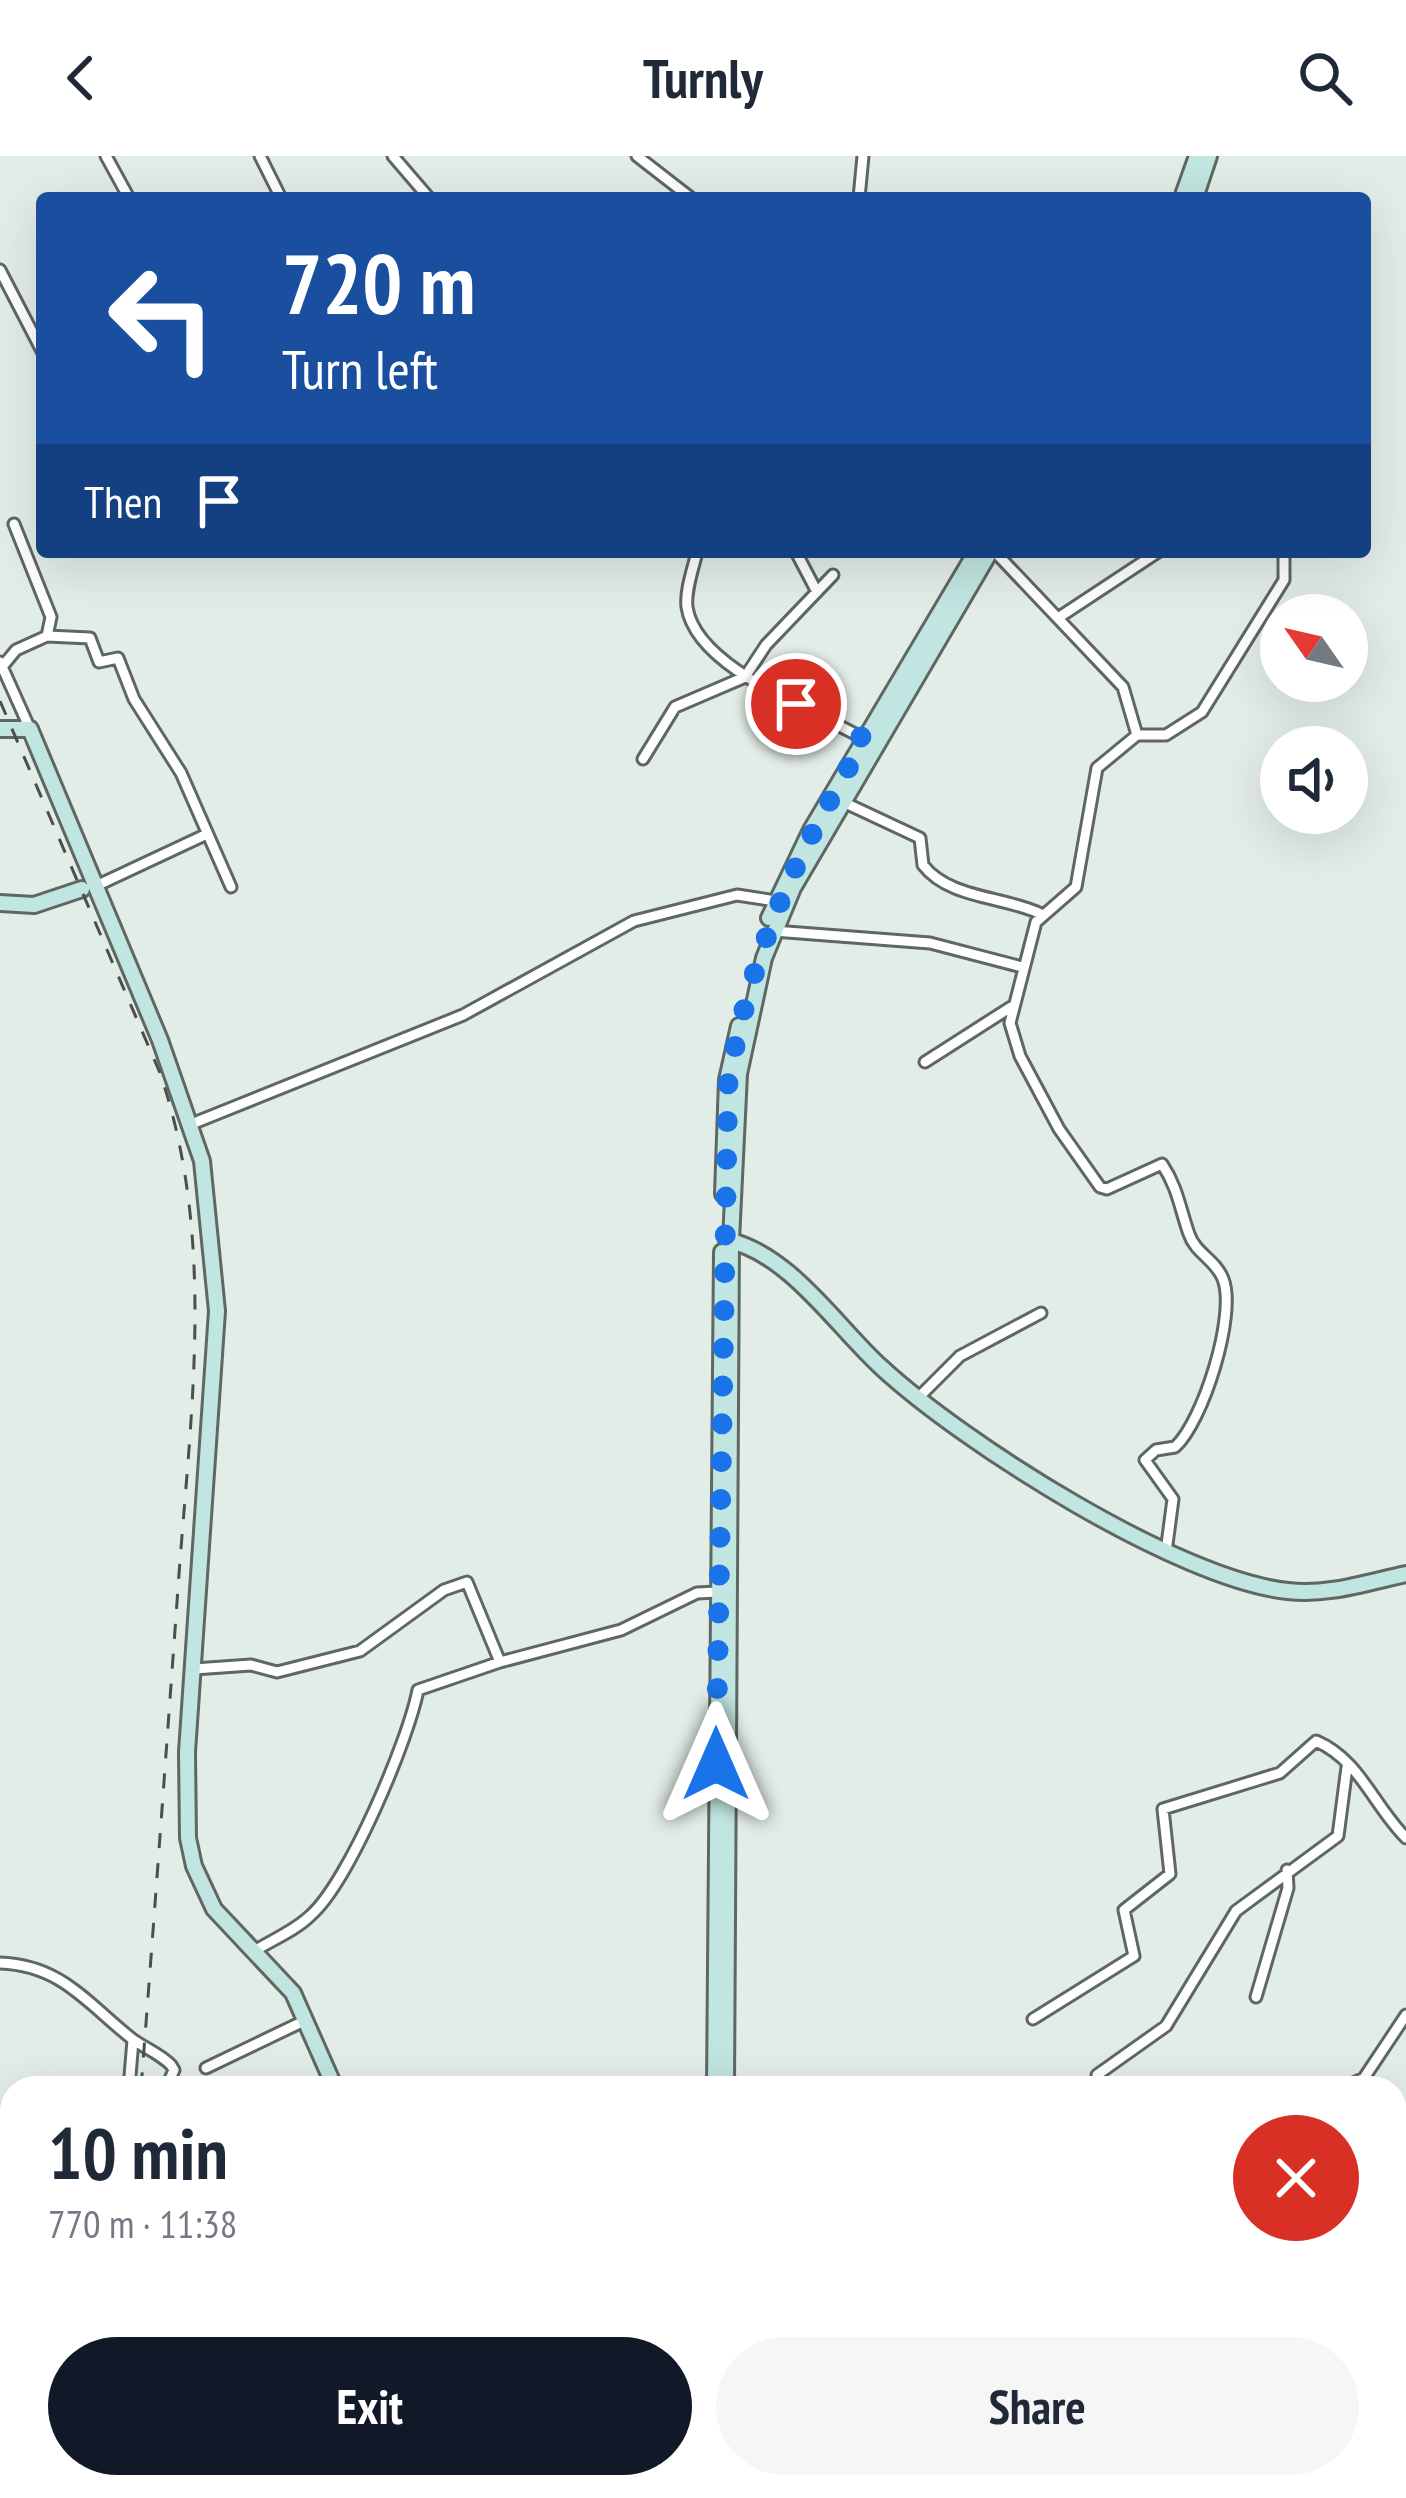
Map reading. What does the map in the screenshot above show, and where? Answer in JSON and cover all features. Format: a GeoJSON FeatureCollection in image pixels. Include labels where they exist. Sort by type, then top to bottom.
{"type":"FeatureCollection","features":[{"type":"Feature","properties":{"kind":"main road"},"geometry":{"type":"LineString","coordinates":[[1184,192],[1197,156]]}},
{"type":"Feature","properties":{"kind":"main road"},"geometry":{"type":"LineString","coordinates":[[1197,192],[1209,156]]}},
{"type":"Feature","properties":{"kind":"main road"},"geometry":{"type":"LineString","coordinates":[[726,2076],[728,1080],[746,990],[776,902],[972,558]]}},
{"type":"Feature","properties":{"kind":"main road"},"geometry":{"type":"LineString","coordinates":[[715,2076],[716,1592],[726,1240],[739,1074],[774,931],[842,801],[989,558]]}},
{"type":"Feature","properties":{"kind":"main road"},"geometry":{"type":"LineString","coordinates":[[0,729],[29,729],[89,888],[194,1123],[212,1227],[218,1311],[186,1786],[190,1852],[214,1909],[280,1975],[330,2076]]}},
{"type":"Feature","properties":{"kind":"main road"},"geometry":{"type":"LineString","coordinates":[[0,903],[34,905],[89,888]]}},
{"type":"Feature","properties":{"kind":"main road"},"geometry":{"type":"LineString","coordinates":[[726,1240],[769,1258],[919,1397],[1012,1461],[1166,1552],[1249,1585],[1288,1592],[1318,1592],[1406,1574]]}},
{"type":"Feature","properties":{"kind":"street"},"geometry":{"type":"LineString","coordinates":[[106,156],[126,192]]}},
{"type":"Feature","properties":{"kind":"street"},"geometry":{"type":"LineString","coordinates":[[260,156],[278,192]]}},
{"type":"Feature","properties":{"kind":"street"},"geometry":{"type":"LineString","coordinates":[[393,156],[424,192]]}},
{"type":"Feature","properties":{"kind":"street"},"geometry":{"type":"LineString","coordinates":[[637,156],[683,192]]}},
{"type":"Feature","properties":{"kind":"street"},"geometry":{"type":"LineString","coordinates":[[860,192],[863,156]]}},
{"type":"Feature","properties":{"kind":"street"},"geometry":{"type":"LineString","coordinates":[[0,270],[36,339]]}},
{"type":"Feature","properties":{"kind":"street"},"geometry":{"type":"LineString","coordinates":[[14,524],[51,617],[47,636]]}},
{"type":"Feature","properties":{"kind":"street"},"geometry":{"type":"LineString","coordinates":[[696,558],[686,603],[690,618],[745,677],[865,739]]}},
{"type":"Feature","properties":{"kind":"street"},"geometry":{"type":"LineString","coordinates":[[799,558],[817,592]]}},
{"type":"Feature","properties":{"kind":"street"},"geometry":{"type":"LineString","coordinates":[[999,558],[1061,616],[1123,687],[1137,735]]}},
{"type":"Feature","properties":{"kind":"street"},"geometry":{"type":"LineString","coordinates":[[1061,616],[1149,558]]}},
{"type":"Feature","properties":{"kind":"street"},"geometry":{"type":"LineString","coordinates":[[1166,1552],[1173,1499],[1145,1460],[1156,1450],[1181,1443],[1194,1423],[1227,1312],[1225,1282],[1191,1242],[1180,1195],[1162,1164],[1107,1189],[1100,1187],[1059,1129],[1019,1056],[1010,1024],[1012,1006],[1041,914],[1070,898],[1076,887],[1097,768],[1137,735],[1166,735],[1202,712],[1284,580],[1284,558]]}},
{"type":"Feature","properties":{"kind":"street"},"geometry":{"type":"LineString","coordinates":[[643,759],[676,707],[745,677],[766,645],[833,575]]}},
{"type":"Feature","properties":{"kind":"street"},"geometry":{"type":"LineString","coordinates":[[29,729],[1,665],[16,650],[47,636],[90,638],[99,662],[118,658],[134,699],[181,773],[231,887]]}},
{"type":"Feature","properties":{"kind":"street"},"geometry":{"type":"LineString","coordinates":[[842,801],[920,838],[923,865],[948,887],[1013,901],[1041,914]]}},
{"type":"Feature","properties":{"kind":"street"},"geometry":{"type":"LineString","coordinates":[[89,888],[207,834]]}},
{"type":"Feature","properties":{"kind":"street"},"geometry":{"type":"LineString","coordinates":[[194,1123],[488,1003],[634,921],[737,895],[776,902]]}},
{"type":"Feature","properties":{"kind":"street"},"geometry":{"type":"LineString","coordinates":[[774,931],[930,943],[1022,968]]}},
{"type":"Feature","properties":{"kind":"street"},"geometry":{"type":"LineString","coordinates":[[925,1062],[1012,1006]]}},
{"type":"Feature","properties":{"kind":"street"},"geometry":{"type":"LineString","coordinates":[[919,1397],[960,1356],[1041,1313]]}},
{"type":"Feature","properties":{"kind":"street"},"geometry":{"type":"LineString","coordinates":[[194,1669],[250,1665],[277,1672],[361,1651],[444,1590],[466,1582],[500,1663]]}},
{"type":"Feature","properties":{"kind":"street"},"geometry":{"type":"LineString","coordinates":[[256,1950],[316,1911],[388,1784],[410,1730],[418,1690],[621,1630],[697,1593],[716,1592]]}},
{"type":"Feature","properties":{"kind":"street"},"geometry":{"type":"LineString","coordinates":[[1033,2019],[1135,1956],[1124,1910],[1170,1874],[1163,1809],[1280,1773],[1316,1741],[1346,1767],[1364,1775],[1383,1815],[1406,1838]]}},
{"type":"Feature","properties":{"kind":"street"},"geometry":{"type":"LineString","coordinates":[[1096,2075],[1166,2026],[1236,1911],[1338,1836],[1346,1767]]}},
{"type":"Feature","properties":{"kind":"street"},"geometry":{"type":"LineString","coordinates":[[1256,1997],[1288,1888],[1287,1870]]}},
{"type":"Feature","properties":{"kind":"street"},"geometry":{"type":"LineString","coordinates":[[0,1964],[19,1964],[65,1981],[174,2070],[171,2076]]}},
{"type":"Feature","properties":{"kind":"street"},"geometry":{"type":"LineString","coordinates":[[1365,2076],[1406,2015]]}},
{"type":"Feature","properties":{"kind":"street"},"geometry":{"type":"LineString","coordinates":[[206,2068],[306,2020]]}},
{"type":"Feature","properties":{"kind":"street"},"geometry":{"type":"LineString","coordinates":[[130,2076],[133,2040]]}},
{"type":"Feature","properties":{"kind":"railway"},"geometry":{"type":"LineString","coordinates":[[0,701],[160,1073],[189,1200],[194,1264],[193,1394],[142,2076]]}},
{"type":"Feature","properties":{"kind":"route"},"geometry":{"type":"LineString","coordinates":[[716,1764],[728,1080],[746,990],[770,916],[784,882],[865,739],[796,704]]}}]}
